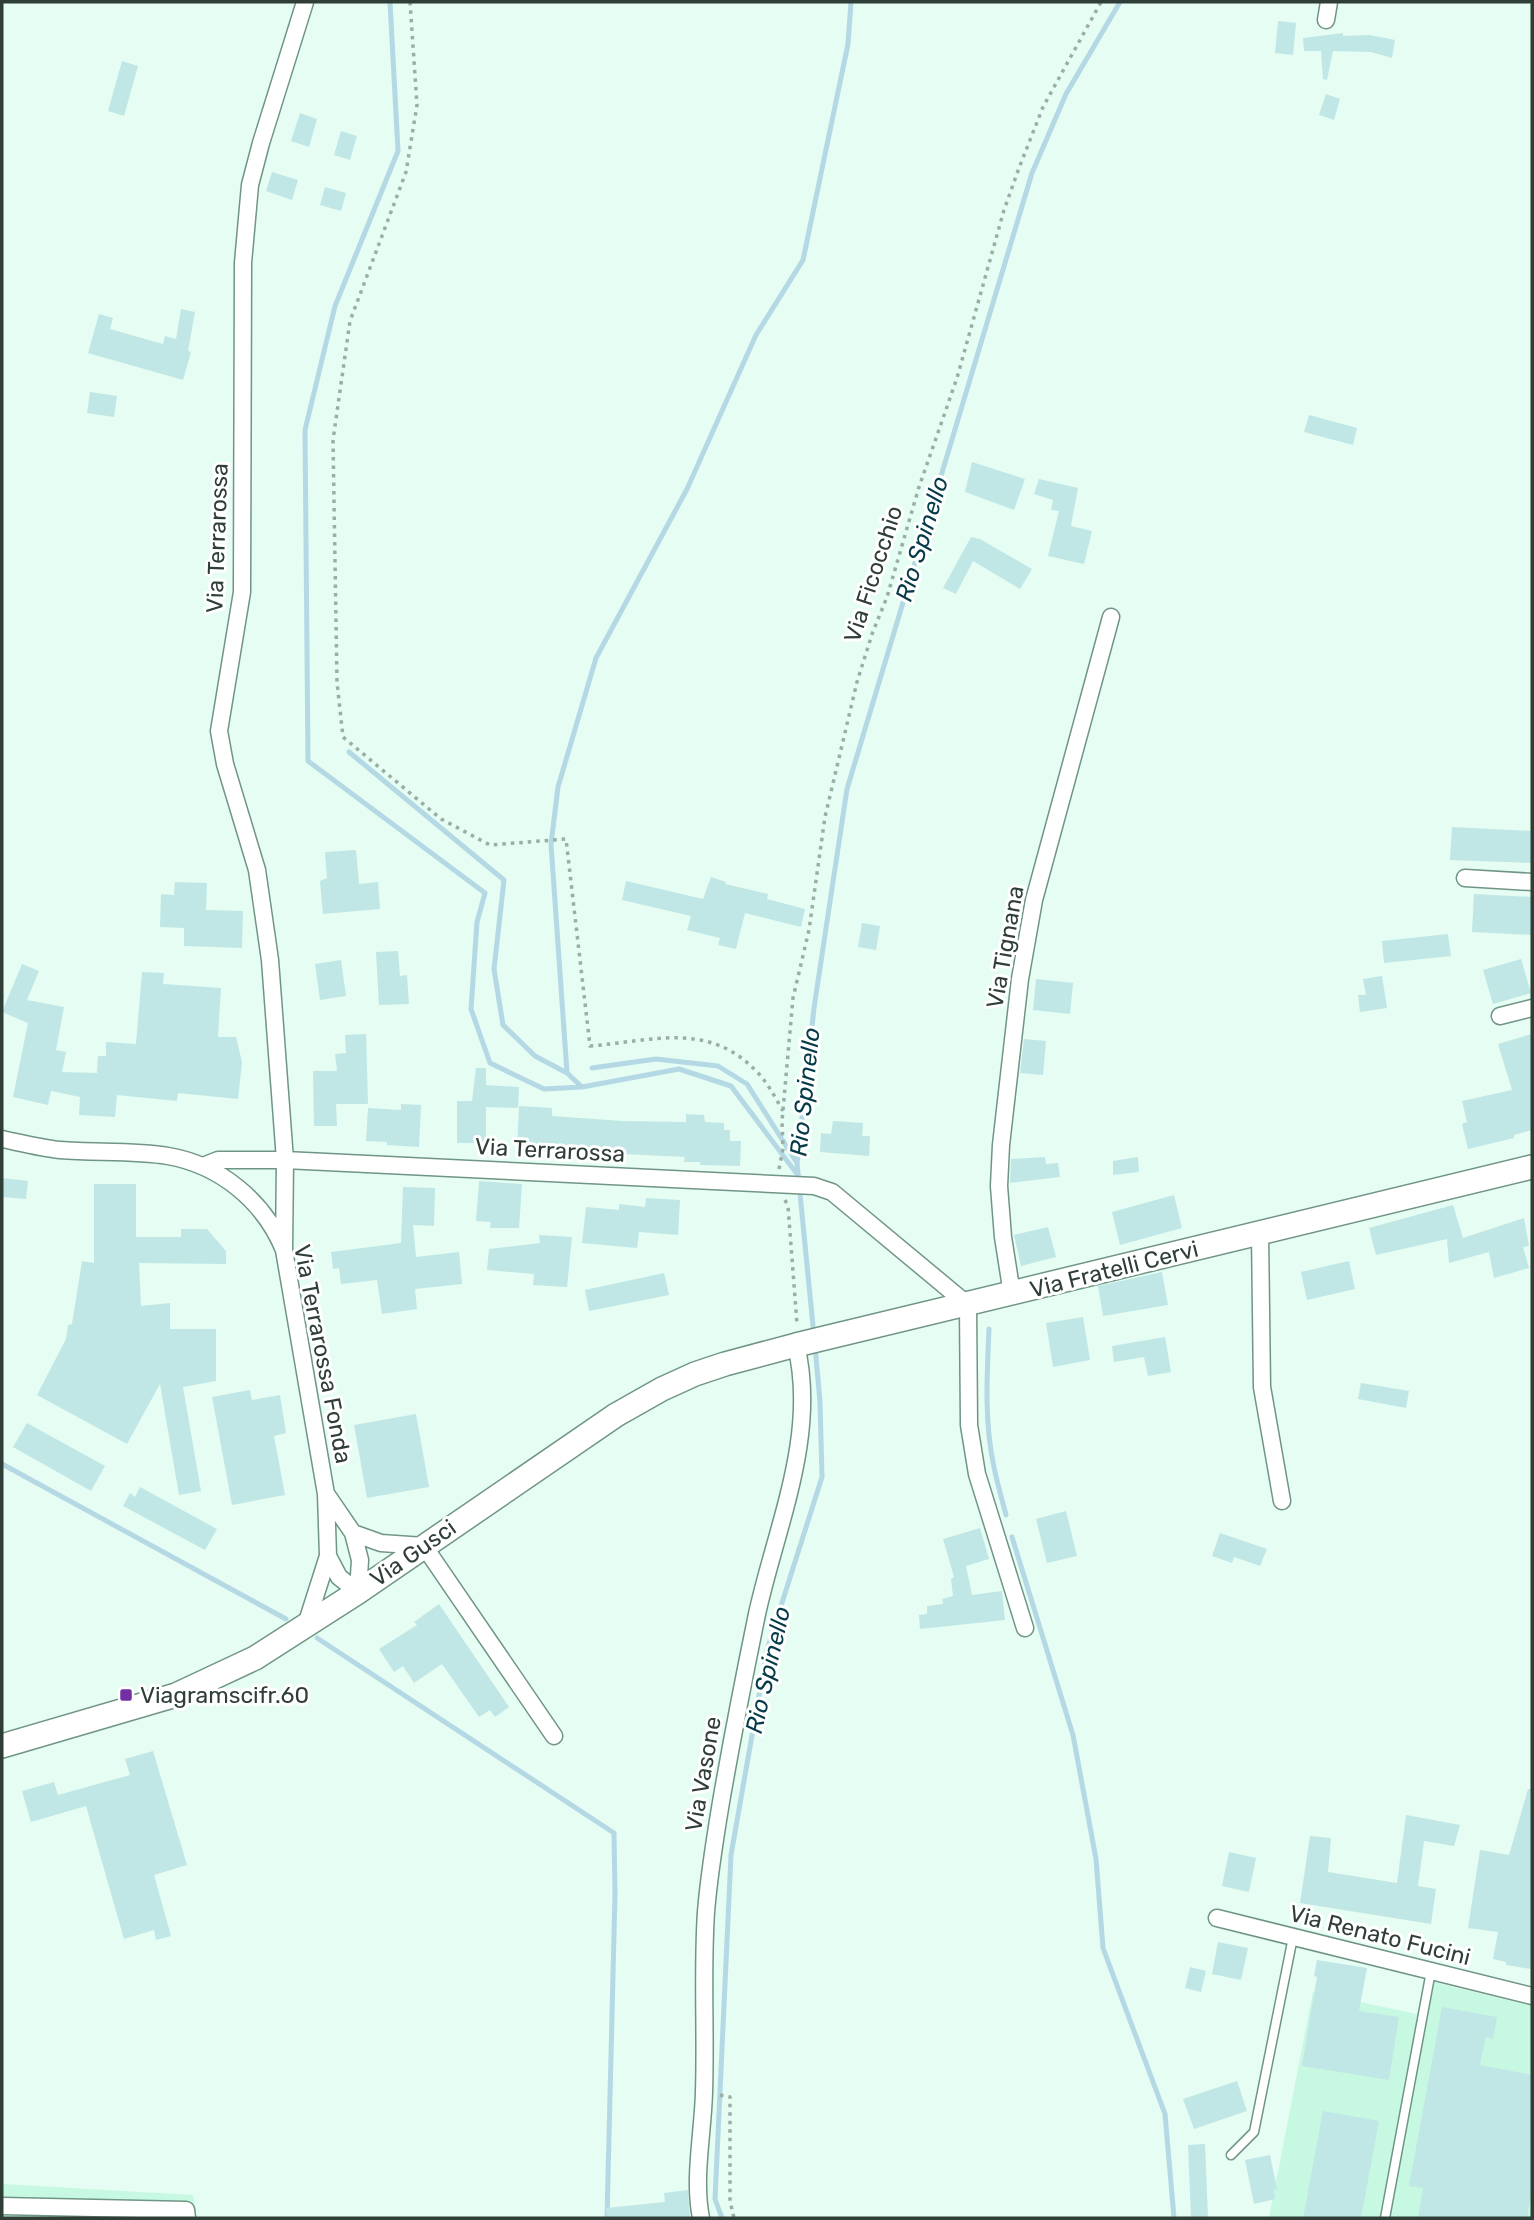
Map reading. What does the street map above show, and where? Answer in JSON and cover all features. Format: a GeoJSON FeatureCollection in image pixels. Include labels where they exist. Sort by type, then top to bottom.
{"type":"FeatureCollection","features":[{"type":"Feature","properties":{"kind":"street","name":"Via Terrarossa"},"geometry":{"type":"LineString","coordinates":[[284,1250],[285,1160],[270,960],[257,870],[225,765],[219,731],[242,592],[243,263],[250,185],[305,2]]}},
{"type":"Feature","properties":{"kind":"street"},"geometry":{"type":"LineString","coordinates":[[1325,19],[1329,2]]}},
{"type":"Feature","properties":{"kind":"street","name":"Via Tignana"},"geometry":{"type":"LineString","coordinates":[[1012,1294],[1003,1237],[999,1186],[1001,1145],[1020,979],[1034,900],[1111,617]]}},
{"type":"Feature","properties":{"kind":"street"},"geometry":{"type":"LineString","coordinates":[[1465,878],[1532,882]]}},
{"type":"Feature","properties":{"kind":"street"},"geometry":{"type":"LineString","coordinates":[[1500,1016],[1532,1008]]}},
{"type":"Feature","properties":{"kind":"street","name":"Via Terrarossa Fonda"},"geometry":{"type":"LineString","coordinates":[[2,1139],[57,1149],[167,1156],[203,1166],[241,1190],[265,1214],[284,1250],[326,1493],[328,1556]]}},
{"type":"Feature","properties":{"kind":"street","name":"Via Terrarossa"},"geometry":{"type":"LineString","coordinates":[[203,1166],[218,1160],[285,1160],[814,1185],[832,1192],[845,1202],[968,1304]]}},
{"type":"Feature","properties":{"kind":"street","name":"Via Fratelli Cervi"},"geometry":{"type":"LineString","coordinates":[[805,1344],[1532,1167]]}},
{"type":"Feature","properties":{"kind":"street"},"geometry":{"type":"LineString","coordinates":[[1260,1233],[1262,1387],[1282,1501]]}},
{"type":"Feature","properties":{"kind":"street"},"geometry":{"type":"LineString","coordinates":[[968,1304],[970,1425],[977,1474],[1025,1628]]}},
{"type":"Feature","properties":{"kind":"street","name":"Via Gusci"},"geometry":{"type":"LineString","coordinates":[[2,1746],[176,1695],[255,1658],[358,1592],[597,1427],[639,1401],[695,1374],[805,1344]]}},
{"type":"Feature","properties":{"kind":"street","name":"Via Vasone"},"geometry":{"type":"LineString","coordinates":[[701,2218],[699,2195],[704,2093],[704,1954],[709,1878],[740,1693],[765,1578],[786,1508],[799,1447],[805,1344]]}},
{"type":"Feature","properties":{"kind":"street"},"geometry":{"type":"LineString","coordinates":[[326,1493],[353,1533],[360,1560],[358,1592]]}},
{"type":"Feature","properties":{"kind":"street"},"geometry":{"type":"LineString","coordinates":[[353,1533],[382,1543],[424,1546],[554,1736]]}},
{"type":"Feature","properties":{"kind":"street"},"geometry":{"type":"LineString","coordinates":[[328,1556],[339,1577],[358,1592]]}},
{"type":"Feature","properties":{"kind":"street"},"geometry":{"type":"LineString","coordinates":[[306,1625],[328,1556]]}},
{"type":"Feature","properties":{"kind":"street","name":"Via Renato Fucini"},"geometry":{"type":"LineString","coordinates":[[1217,1918],[1532,1996]]}},
{"type":"Feature","properties":{"kind":"street"},"geometry":{"type":"LineString","coordinates":[[2,2206],[186,2210],[187,2218]]}},
{"type":"Feature","properties":{"kind":"lane"},"geometry":{"type":"LineString","coordinates":[[1231,2155],[1254,2133],[1293,1937]]}},
{"type":"Feature","properties":{"kind":"lane"},"geometry":{"type":"LineString","coordinates":[[1385,2218],[1431,1971]]}},
{"type":"Feature","properties":{"kind":"path"},"geometry":{"type":"LineString","coordinates":[[410,2],[416,105],[406,172],[350,321],[333,440],[337,682],[343,737],[441,819],[490,845],[566,839],[590,1045],[686,1037],[722,1045],[741,1056],[761,1077],[783,1111]]}},
{"type":"Feature","properties":{"kind":"path","name":"Via Ficocchio"},"geometry":{"type":"LineString","coordinates":[[785,1184],[783,1111],[793,998],[809,930],[825,817],[857,682],[887,597],[919,486],[957,378],[1018,168],[1043,107],[1101,2]]}},
{"type":"Feature","properties":{"kind":"path"},"geometry":{"type":"LineString","coordinates":[[785,1184],[797,1326],[805,1344]]}},
{"type":"Feature","properties":{"kind":"path"},"geometry":{"type":"LineString","coordinates":[[730,2096],[730,2201],[734,2218]]}},
{"type":"Feature","properties":{"kind":"shaded area"},"geometry":{"type":"Polygon","coordinates":[[[1429,1981],[1532,2006],[1532,2218],[1269,2218],[1313,1992],[1421,2015],[1429,1981]]]}},
{"type":"Feature","properties":{"kind":"shaded area"},"geometry":{"type":"Polygon","coordinates":[[[2,2184],[193,2195],[197,2218],[2,2218],[2,2184]]]}},
{"type":"Feature","properties":{"kind":"building"},"geometry":{"type":"Polygon","coordinates":[[[1278,21],[1296,23],[1293,55],[1275,53],[1278,21]]]}},
{"type":"Feature","properties":{"kind":"building"},"geometry":{"type":"Polygon","coordinates":[[[1343,33],[1343,36],[1369,35],[1395,40],[1392,58],[1371,52],[1333,51],[1327,80],[1323,79],[1321,51],[1304,51],[1303,38],[1343,33]]]}},
{"type":"Feature","properties":{"kind":"building"},"geometry":{"type":"Polygon","coordinates":[[[122,61],[138,66],[124,116],[108,111],[122,61]]]}},
{"type":"Feature","properties":{"kind":"building"},"geometry":{"type":"Polygon","coordinates":[[[1326,94],[1340,99],[1334,120],[1319,115],[1326,94]]]}},
{"type":"Feature","properties":{"kind":"building"},"geometry":{"type":"Polygon","coordinates":[[[300,113],[317,119],[309,147],[291,141],[300,113]]]}},
{"type":"Feature","properties":{"kind":"building"},"geometry":{"type":"Polygon","coordinates":[[[341,131],[357,136],[350,160],[334,155],[341,131]]]}},
{"type":"Feature","properties":{"kind":"building"},"geometry":{"type":"Polygon","coordinates":[[[272,172],[298,180],[292,200],[266,191],[272,172]]]}},
{"type":"Feature","properties":{"kind":"building"},"geometry":{"type":"Polygon","coordinates":[[[325,187],[346,193],[341,211],[320,205],[325,187]]]}},
{"type":"Feature","properties":{"kind":"building"},"geometry":{"type":"Polygon","coordinates":[[[181,309],[195,312],[188,351],[191,352],[183,380],[88,353],[99,314],[113,318],[110,329],[163,344],[165,336],[176,339],[181,309]]]}},
{"type":"Feature","properties":{"kind":"building"},"geometry":{"type":"Polygon","coordinates":[[[90,392],[117,396],[114,417],[87,413],[90,392]]]}},
{"type":"Feature","properties":{"kind":"building"},"geometry":{"type":"Polygon","coordinates":[[[1309,415],[1357,428],[1353,445],[1304,432],[1309,415]]]}},
{"type":"Feature","properties":{"kind":"building"},"geometry":{"type":"Polygon","coordinates":[[[972,462],[1025,479],[1014,510],[965,492],[972,462]]]}},
{"type":"Feature","properties":{"kind":"building"},"geometry":{"type":"Polygon","coordinates":[[[1039,479],[1078,488],[1071,526],[1092,531],[1084,564],[1048,556],[1059,511],[1051,510],[1053,500],[1034,494],[1039,479]]]}},
{"type":"Feature","properties":{"kind":"building"},"geometry":{"type":"Polygon","coordinates":[[[971,537],[980,539],[1032,569],[1020,589],[973,561],[956,594],[943,588],[971,537]]]}},
{"type":"Feature","properties":{"kind":"building"},"geometry":{"type":"Polygon","coordinates":[[[1452,827],[1532,831],[1532,863],[1450,860],[1452,827]]]}},
{"type":"Feature","properties":{"kind":"building"},"geometry":{"type":"Polygon","coordinates":[[[356,850],[359,884],[378,882],[380,909],[323,914],[320,881],[327,878],[325,852],[356,850]]]}},
{"type":"Feature","properties":{"kind":"building"},"geometry":{"type":"Polygon","coordinates":[[[711,877],[726,882],[725,884],[768,894],[767,899],[805,909],[801,927],[745,913],[736,949],[718,945],[720,938],[687,930],[691,916],[622,900],[626,881],[703,899],[711,877]]]}},
{"type":"Feature","properties":{"kind":"building"},"geometry":{"type":"Polygon","coordinates":[[[175,882],[207,883],[206,910],[243,911],[242,948],[184,946],[184,928],[160,927],[161,894],[174,895],[175,882]]]}},
{"type":"Feature","properties":{"kind":"building"},"geometry":{"type":"Polygon","coordinates":[[[1474,894],[1532,897],[1532,935],[1472,932],[1474,894]]]}},
{"type":"Feature","properties":{"kind":"building"},"geometry":{"type":"Polygon","coordinates":[[[862,923],[880,926],[876,950],[858,947],[862,923]]]}},
{"type":"Feature","properties":{"kind":"building"},"geometry":{"type":"Polygon","coordinates":[[[1448,934],[1451,956],[1384,963],[1382,941],[1448,934]]]}},
{"type":"Feature","properties":{"kind":"building"},"geometry":{"type":"Polygon","coordinates":[[[398,951],[400,976],[407,975],[409,1004],[379,1005],[376,952],[398,951]]]}},
{"type":"Feature","properties":{"kind":"building"},"geometry":{"type":"Polygon","coordinates":[[[1521,959],[1531,993],[1493,1004],[1483,970],[1521,959]]]}},
{"type":"Feature","properties":{"kind":"building"},"geometry":{"type":"Polygon","coordinates":[[[341,960],[346,996],[320,1000],[315,964],[341,960]]]}},
{"type":"Feature","properties":{"kind":"building"},"geometry":{"type":"Polygon","coordinates":[[[22,964],[39,971],[27,1000],[64,1007],[56,1050],[66,1052],[62,1072],[97,1073],[98,1056],[106,1056],[106,1042],[136,1044],[142,972],[164,973],[163,984],[221,988],[218,1037],[236,1037],[242,1062],[238,1099],[178,1093],[177,1101],[117,1095],[115,1117],[79,1115],[80,1097],[51,1091],[48,1105],[13,1097],[28,1023],[2,1012],[22,964]]]}},
{"type":"Feature","properties":{"kind":"building"},"geometry":{"type":"Polygon","coordinates":[[[1382,976],[1387,1008],[1360,1012],[1358,995],[1366,995],[1363,979],[1382,976]]]}},
{"type":"Feature","properties":{"kind":"building"},"geometry":{"type":"Polygon","coordinates":[[[1036,979],[1073,983],[1070,1014],[1033,1010],[1036,979]]]}},
{"type":"Feature","properties":{"kind":"building"},"geometry":{"type":"Polygon","coordinates":[[[366,1034],[368,1104],[336,1104],[337,1126],[314,1126],[313,1071],[337,1071],[335,1054],[346,1053],[345,1035],[366,1034]]]}},
{"type":"Feature","properties":{"kind":"building"},"geometry":{"type":"Polygon","coordinates":[[[1532,1034],[1532,1130],[1514,1135],[1514,1138],[1468,1149],[1462,1124],[1467,1122],[1462,1101],[1512,1090],[1498,1044],[1532,1034]]]}},
{"type":"Feature","properties":{"kind":"building"},"geometry":{"type":"Polygon","coordinates":[[[1024,1039],[1046,1041],[1043,1075],[1020,1073],[1024,1039]]]}},
{"type":"Feature","properties":{"kind":"building"},"geometry":{"type":"Polygon","coordinates":[[[476,1068],[486,1068],[486,1085],[519,1087],[518,1108],[486,1107],[486,1143],[457,1143],[457,1101],[472,1101],[476,1068]]]}},
{"type":"Feature","properties":{"kind":"building"},"geometry":{"type":"Polygon","coordinates":[[[401,1104],[421,1105],[419,1147],[366,1141],[368,1108],[401,1110],[401,1104]]]}},
{"type":"Feature","properties":{"kind":"building"},"geometry":{"type":"Polygon","coordinates":[[[519,1106],[552,1108],[552,1116],[622,1121],[686,1122],[686,1114],[704,1115],[705,1122],[724,1123],[724,1130],[730,1130],[730,1141],[741,1141],[740,1166],[700,1165],[700,1162],[684,1162],[685,1157],[517,1149],[519,1106]]]}},
{"type":"Feature","properties":{"kind":"building"},"geometry":{"type":"Polygon","coordinates":[[[833,1121],[863,1123],[862,1136],[870,1136],[869,1156],[820,1152],[821,1133],[831,1134],[833,1121]]]}},
{"type":"Feature","properties":{"kind":"building"},"geometry":{"type":"Polygon","coordinates":[[[1045,1157],[1046,1164],[1058,1163],[1060,1177],[1010,1183],[1011,1159],[1045,1157]]]}},
{"type":"Feature","properties":{"kind":"building"},"geometry":{"type":"Polygon","coordinates":[[[1138,1157],[1139,1172],[1113,1175],[1113,1161],[1138,1157]]]}},
{"type":"Feature","properties":{"kind":"building"},"geometry":{"type":"Polygon","coordinates":[[[2,1178],[28,1181],[26,1199],[2,1197],[2,1178]]]}},
{"type":"Feature","properties":{"kind":"building"},"geometry":{"type":"Polygon","coordinates":[[[479,1181],[522,1184],[519,1228],[490,1228],[491,1222],[476,1221],[479,1181]]]}},
{"type":"Feature","properties":{"kind":"building"},"geometry":{"type":"Polygon","coordinates":[[[94,1184],[136,1184],[136,1237],[181,1237],[181,1229],[207,1229],[226,1251],[226,1264],[139,1263],[141,1306],[170,1303],[170,1329],[216,1329],[216,1381],[183,1387],[201,1491],[179,1495],[160,1384],[127,1444],[37,1395],[66,1339],[68,1325],[72,1324],[82,1261],[94,1263],[94,1184]]]}},
{"type":"Feature","properties":{"kind":"building"},"geometry":{"type":"Polygon","coordinates":[[[403,1187],[435,1188],[434,1226],[413,1225],[416,1257],[459,1252],[462,1284],[415,1289],[417,1309],[382,1314],[377,1280],[341,1284],[339,1268],[333,1269],[331,1252],[401,1243],[403,1187]]]}},
{"type":"Feature","properties":{"kind":"building"},"geometry":{"type":"Polygon","coordinates":[[[1174,1195],[1182,1228],[1120,1245],[1112,1212],[1174,1195]]]}},
{"type":"Feature","properties":{"kind":"building"},"geometry":{"type":"Polygon","coordinates":[[[646,1198],[680,1200],[678,1235],[639,1232],[637,1248],[582,1243],[586,1207],[619,1210],[619,1204],[645,1207],[646,1198]]]}},
{"type":"Feature","properties":{"kind":"building"},"geometry":{"type":"Polygon","coordinates":[[[1453,1205],[1463,1238],[1524,1218],[1529,1246],[1523,1247],[1529,1268],[1494,1278],[1489,1252],[1449,1263],[1447,1239],[1376,1255],[1369,1228],[1453,1205]]]}},
{"type":"Feature","properties":{"kind":"building"},"geometry":{"type":"Polygon","coordinates":[[[1048,1227],[1056,1257],[1021,1266],[1014,1235],[1048,1227]]]}},
{"type":"Feature","properties":{"kind":"building"},"geometry":{"type":"Polygon","coordinates":[[[539,1235],[572,1237],[567,1287],[533,1285],[534,1274],[487,1270],[489,1249],[540,1243],[539,1235]]]}},
{"type":"Feature","properties":{"kind":"building"},"geometry":{"type":"Polygon","coordinates":[[[1349,1261],[1355,1289],[1307,1300],[1301,1272],[1349,1261]]]}},
{"type":"Feature","properties":{"kind":"building"},"geometry":{"type":"Polygon","coordinates":[[[1162,1272],[1168,1305],[1103,1316],[1098,1286],[1162,1272]]]}},
{"type":"Feature","properties":{"kind":"building"},"geometry":{"type":"Polygon","coordinates":[[[664,1273],[669,1295],[589,1311],[585,1290],[664,1273]]]}},
{"type":"Feature","properties":{"kind":"building"},"geometry":{"type":"Polygon","coordinates":[[[1083,1317],[1090,1360],[1053,1367],[1046,1323],[1083,1317]]]}},
{"type":"Feature","properties":{"kind":"building"},"geometry":{"type":"Polygon","coordinates":[[[1165,1337],[1171,1372],[1148,1376],[1144,1357],[1114,1362],[1112,1346],[1165,1337]]]}},
{"type":"Feature","properties":{"kind":"building"},"geometry":{"type":"Polygon","coordinates":[[[1361,1383],[1409,1391],[1406,1408],[1358,1399],[1361,1383]]]}},
{"type":"Feature","properties":{"kind":"building"},"geometry":{"type":"Polygon","coordinates":[[[250,1390],[252,1400],[280,1395],[286,1433],[274,1436],[285,1495],[232,1505],[212,1397],[250,1390]]]}},
{"type":"Feature","properties":{"kind":"building"},"geometry":{"type":"Polygon","coordinates":[[[416,1414],[429,1487],[367,1498],[354,1425],[416,1414]]]}},
{"type":"Feature","properties":{"kind":"building"},"geometry":{"type":"Polygon","coordinates":[[[27,1423],[105,1466],[91,1491],[13,1447],[27,1423]]]}},
{"type":"Feature","properties":{"kind":"building"},"geometry":{"type":"Polygon","coordinates":[[[140,1487],[217,1529],[205,1550],[123,1506],[130,1493],[135,1497],[140,1487]]]}},
{"type":"Feature","properties":{"kind":"building"},"geometry":{"type":"Polygon","coordinates":[[[1066,1511],[1077,1556],[1047,1563],[1036,1519],[1066,1511]]]}},
{"type":"Feature","properties":{"kind":"building"},"geometry":{"type":"Polygon","coordinates":[[[980,1528],[989,1559],[966,1566],[972,1595],[1002,1591],[1005,1620],[920,1629],[919,1615],[927,1614],[927,1606],[943,1604],[942,1599],[953,1596],[951,1579],[954,1577],[943,1539],[980,1528]]]}},
{"type":"Feature","properties":{"kind":"building"},"geometry":{"type":"Polygon","coordinates":[[[1220,1533],[1267,1549],[1260,1566],[1234,1557],[1232,1563],[1212,1556],[1220,1533]]]}},
{"type":"Feature","properties":{"kind":"building"},"geometry":{"type":"Polygon","coordinates":[[[439,1604],[509,1707],[495,1717],[490,1710],[479,1717],[442,1664],[414,1683],[403,1666],[394,1672],[379,1649],[417,1625],[414,1622],[439,1604]]]}},
{"type":"Feature","properties":{"kind":"building"},"geometry":{"type":"Polygon","coordinates":[[[153,1751],[187,1865],[154,1875],[171,1936],[156,1940],[154,1930],[124,1939],[86,1806],[31,1822],[22,1791],[54,1782],[58,1795],[130,1775],[125,1759],[153,1751]]]}},
{"type":"Feature","properties":{"kind":"building"},"geometry":{"type":"Polygon","coordinates":[[[1528,1789],[1532,1789],[1531,1969],[1506,1965],[1506,1962],[1493,1959],[1498,1932],[1468,1928],[1480,1850],[1509,1855],[1528,1789]]]}},
{"type":"Feature","properties":{"kind":"building"},"geometry":{"type":"Polygon","coordinates":[[[1406,1815],[1460,1825],[1454,1846],[1424,1841],[1418,1886],[1436,1889],[1431,1924],[1300,1903],[1310,1836],[1331,1838],[1328,1872],[1397,1883],[1406,1815]]]}},
{"type":"Feature","properties":{"kind":"building"},"geometry":{"type":"Polygon","coordinates":[[[1229,1852],[1256,1858],[1249,1892],[1222,1886],[1229,1852]]]}},
{"type":"Feature","properties":{"kind":"building"},"geometry":{"type":"Polygon","coordinates":[[[1218,1942],[1248,1948],[1241,1980],[1212,1974],[1218,1942]]]}},
{"type":"Feature","properties":{"kind":"building"},"geometry":{"type":"Polygon","coordinates":[[[1317,1960],[1367,1968],[1359,2011],[1399,2017],[1389,2080],[1302,2066],[1317,1977],[1314,1976],[1317,1960]]]}},
{"type":"Feature","properties":{"kind":"building"},"geometry":{"type":"Polygon","coordinates":[[[1190,1967],[1206,1971],[1201,1992],[1185,1988],[1190,1967]]]}},
{"type":"Feature","properties":{"kind":"building"},"geometry":{"type":"Polygon","coordinates":[[[1442,2007],[1497,2017],[1493,2039],[1486,2037],[1480,2065],[1532,2075],[1532,2187],[1527,2218],[1418,2218],[1423,2188],[1409,2186],[1442,2007]]]}},
{"type":"Feature","properties":{"kind":"building"},"geometry":{"type":"Polygon","coordinates":[[[1237,2081],[1247,2111],[1194,2129],[1183,2099],[1237,2081]]]}},
{"type":"Feature","properties":{"kind":"building"},"geometry":{"type":"Polygon","coordinates":[[[1323,2111],[1379,2121],[1361,2218],[1303,2218],[1323,2111]]]}},
{"type":"Feature","properties":{"kind":"building"},"geometry":{"type":"Polygon","coordinates":[[[1205,2144],[1208,2218],[1191,2218],[1188,2145],[1205,2144]]]}},
{"type":"Feature","properties":{"kind":"building"},"geometry":{"type":"Polygon","coordinates":[[[1270,2155],[1277,2189],[1274,2190],[1275,2199],[1254,2204],[1245,2160],[1270,2155]]]}},
{"type":"Feature","properties":{"kind":"building"},"geometry":{"type":"Polygon","coordinates":[[[688,2190],[690,2218],[607,2218],[606,2208],[665,2202],[664,2193],[688,2190]]]}},
{"type":"Feature","properties":{"kind":"waterway"},"geometry":{"type":"LineString","coordinates":[[390,2],[398,151],[335,306],[305,430],[308,761],[485,893],[477,922],[471,1009],[490,1063],[544,1089],[582,1087]]}},
{"type":"Feature","properties":{"kind":"waterway"},"geometry":{"type":"LineString","coordinates":[[797,1174],[731,1086],[679,1069],[582,1087],[567,1073],[551,844],[558,787],[596,658],[687,489],[756,335],[803,260],[848,44],[851,2]]}},
{"type":"Feature","properties":{"kind":"waterway","name":"Rio Spinello"},"geometry":{"type":"LineString","coordinates":[[814,1336],[797,1163],[814,1008],[847,789],[1032,173],[1066,94],[1120,2]]}},
{"type":"Feature","properties":{"kind":"waterway"},"geometry":{"type":"LineString","coordinates":[[349,752],[504,880],[494,969],[503,1025],[535,1056],[567,1073]]}},
{"type":"Feature","properties":{"kind":"waterway"},"geometry":{"type":"LineString","coordinates":[[592,1068],[656,1059],[718,1066],[747,1084],[797,1163]]}},
{"type":"Feature","properties":{"kind":"waterway"},"geometry":{"type":"LineString","coordinates":[[989,1329],[989,1433],[995,1473],[1006,1515]]}},
{"type":"Feature","properties":{"kind":"waterway","name":"Rio Spinello"},"geometry":{"type":"LineString","coordinates":[[722,2218],[715,2199],[731,1855],[767,1650],[822,1477],[815,1346]]}},
{"type":"Feature","properties":{"kind":"waterway"},"geometry":{"type":"LineString","coordinates":[[2,1464],[286,1619]]}},
{"type":"Feature","properties":{"kind":"waterway"},"geometry":{"type":"LineString","coordinates":[[1012,1537],[1073,1735],[1096,1859],[1103,1948],[1165,2114],[1174,2218]]}},
{"type":"Feature","properties":{"kind":"waterway"},"geometry":{"type":"LineString","coordinates":[[317,1638],[614,1833],[615,1894],[607,2218]]}},
{"type":"Feature","properties":{"kind":"place","name":"Viagramscifr.60"},"geometry":{"type":"Point","coordinates":[126,1695]}}]}
